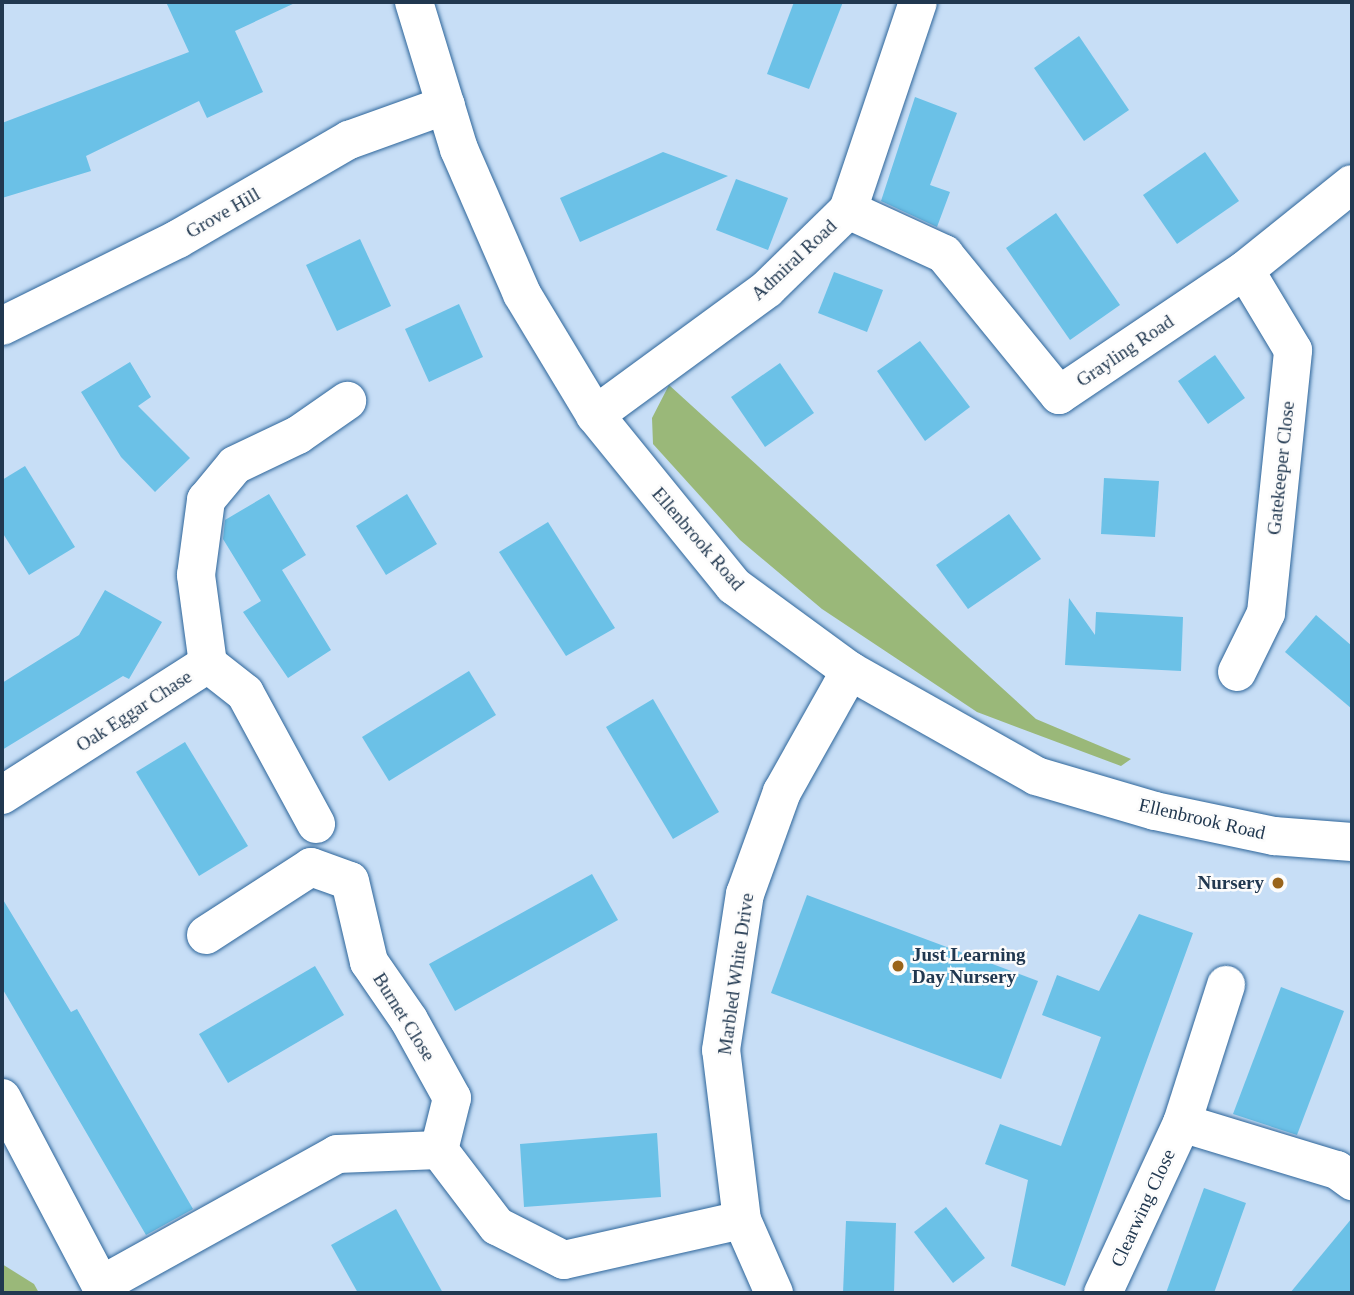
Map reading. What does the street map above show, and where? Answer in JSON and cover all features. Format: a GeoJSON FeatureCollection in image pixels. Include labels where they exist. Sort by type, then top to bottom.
{"type":"FeatureCollection","features":[{"type":"Feature","properties":{"kind":"street","name":"Ellenbrook Road"},"geometry":{"type":"LineString","coordinates":[[414,2],[459,149],[522,294],[595,415],[734,586],[850,671],[1036,776],[1155,811],[1248,830],[1352,842]]}},
{"type":"Feature","properties":{"kind":"street","name":"Admiral Road"},"geometry":{"type":"LineString","coordinates":[[595,415],[767,289],[848,210],[918,2]]}},
{"type":"Feature","properties":{"kind":"street","name":"Grove Hill"},"geometry":{"type":"LineString","coordinates":[[2,326],[178,239],[349,140],[446,105]]}},
{"type":"Feature","properties":{"kind":"street","name":"Grayling Road"},"geometry":{"type":"LineString","coordinates":[[848,210],[944,254],[1059,395],[1245,270],[1352,184]]}},
{"type":"Feature","properties":{"kind":"street","name":"Gatekeeper Close"},"geometry":{"type":"LineString","coordinates":[[1237,672],[1266,613],[1293,350],[1245,270]]}},
{"type":"Feature","properties":{"kind":"street"},"geometry":{"type":"LineString","coordinates":[[208,664],[196,575],[206,500],[235,465],[298,435],[347,401]]}},
{"type":"Feature","properties":{"kind":"street","name":"Oak Eggar Chase"},"geometry":{"type":"LineString","coordinates":[[2,795],[208,664],[245,693],[316,824]]}},
{"type":"Feature","properties":{"kind":"street","name":"Marbled White Drive"},"geometry":{"type":"LineString","coordinates":[[774,1293],[742,1220],[721,1050],[745,894],[782,792],[850,671]]}},
{"type":"Feature","properties":{"kind":"street","name":"Burnet Close"},"geometry":{"type":"LineString","coordinates":[[206,935],[311,867],[350,881],[369,962],[410,1020],[452,1098],[439,1150]]}},
{"type":"Feature","properties":{"kind":"street","name":"Clearwing Close"},"geometry":{"type":"LineString","coordinates":[[1103,1293],[1182,1122],[1226,985]]}},
{"type":"Feature","properties":{"kind":"street"},"geometry":{"type":"LineString","coordinates":[[2,1098],[103,1289],[337,1154],[439,1150],[497,1226],[564,1260],[742,1220]]}},
{"type":"Feature","properties":{"kind":"street"},"geometry":{"type":"LineString","coordinates":[[1182,1122],[1337,1170],[1352,1181]]}},
{"type":"Feature","properties":{"kind":"green space"},"geometry":{"type":"Polygon","coordinates":[[[669,385],[1036,719],[1131,759],[1121,766],[977,712],[822,609],[740,540],[653,444],[652,418],[669,385]]]}},
{"type":"Feature","properties":{"kind":"green space"},"geometry":{"type":"Polygon","coordinates":[[[2,1264],[34,1284],[39,1293],[2,1293],[2,1264]]]}},
{"type":"Feature","properties":{"kind":"building"},"geometry":{"type":"Polygon","coordinates":[[[166,2],[297,2],[235,31],[263,92],[207,118],[199,101],[86,156],[91,171],[2,198],[2,123],[189,52],[166,2]]]}},
{"type":"Feature","properties":{"kind":"building"},"geometry":{"type":"Polygon","coordinates":[[[794,2],[843,2],[809,89],[767,74],[794,2]]]}},
{"type":"Feature","properties":{"kind":"building"},"geometry":{"type":"Polygon","coordinates":[[[1079,36],[1129,110],[1084,141],[1034,68],[1079,36]]]}},
{"type":"Feature","properties":{"kind":"building"},"geometry":{"type":"Polygon","coordinates":[[[915,97],[957,113],[930,185],[950,192],[937,227],[881,201],[915,97]]]}},
{"type":"Feature","properties":{"kind":"building"},"geometry":{"type":"Polygon","coordinates":[[[663,152],[728,176],[580,242],[560,198],[663,152]]]}},
{"type":"Feature","properties":{"kind":"building"},"geometry":{"type":"Polygon","coordinates":[[[1205,152],[1239,201],[1177,244],[1143,195],[1205,152]]]}},
{"type":"Feature","properties":{"kind":"building"},"geometry":{"type":"Polygon","coordinates":[[[736,179],[788,198],[768,250],[716,230],[736,179]]]}},
{"type":"Feature","properties":{"kind":"building"},"geometry":{"type":"Polygon","coordinates":[[[1056,213],[1120,305],[1070,340],[1006,248],[1056,213]]]}},
{"type":"Feature","properties":{"kind":"building"},"geometry":{"type":"Polygon","coordinates":[[[360,239],[391,306],[337,331],[306,265],[360,239]]]}},
{"type":"Feature","properties":{"kind":"building"},"geometry":{"type":"Polygon","coordinates":[[[834,272],[883,290],[867,332],[818,313],[834,272]]]}},
{"type":"Feature","properties":{"kind":"building"},"geometry":{"type":"Polygon","coordinates":[[[459,304],[483,357],[429,382],[405,329],[459,304]]]}},
{"type":"Feature","properties":{"kind":"building"},"geometry":{"type":"Polygon","coordinates":[[[920,341],[970,407],[925,441],[877,371],[920,341]]]}},
{"type":"Feature","properties":{"kind":"building"},"geometry":{"type":"Polygon","coordinates":[[[1215,355],[1245,398],[1208,424],[1178,381],[1215,355]]]}},
{"type":"Feature","properties":{"kind":"building"},"geometry":{"type":"Polygon","coordinates":[[[130,362],[151,397],[138,406],[190,458],[155,492],[121,457],[81,392],[130,362]]]}},
{"type":"Feature","properties":{"kind":"building"},"geometry":{"type":"Polygon","coordinates":[[[780,363],[814,413],[765,447],[731,397],[780,363]]]}},
{"type":"Feature","properties":{"kind":"building"},"geometry":{"type":"Polygon","coordinates":[[[25,466],[75,547],[29,575],[2,532],[2,480],[25,466]]]}},
{"type":"Feature","properties":{"kind":"building"},"geometry":{"type":"Polygon","coordinates":[[[1104,478],[1159,481],[1155,537],[1101,534],[1104,478]]]}},
{"type":"Feature","properties":{"kind":"building"},"geometry":{"type":"Polygon","coordinates":[[[269,494],[306,555],[282,570],[331,650],[288,678],[243,612],[261,601],[223,539],[225,520],[269,494]]]}},
{"type":"Feature","properties":{"kind":"building"},"geometry":{"type":"Polygon","coordinates":[[[407,494],[437,544],[386,575],[356,526],[407,494]]]}},
{"type":"Feature","properties":{"kind":"building"},"geometry":{"type":"Polygon","coordinates":[[[1009,514],[1041,559],[968,609],[936,565],[1009,514]]]}},
{"type":"Feature","properties":{"kind":"building"},"geometry":{"type":"Polygon","coordinates":[[[548,522],[615,628],[566,656],[499,552],[548,522]]]}},
{"type":"Feature","properties":{"kind":"building"},"geometry":{"type":"Polygon","coordinates":[[[105,590],[162,622],[129,679],[123,676],[2,750],[2,683],[79,635],[105,590]]]}},
{"type":"Feature","properties":{"kind":"building"},"geometry":{"type":"Polygon","coordinates":[[[1069,598],[1095,635],[1096,612],[1183,617],[1181,671],[1065,665],[1069,598]]]}},
{"type":"Feature","properties":{"kind":"building"},"geometry":{"type":"Polygon","coordinates":[[[1316,615],[1352,646],[1352,709],[1285,652],[1316,615]]]}},
{"type":"Feature","properties":{"kind":"building"},"geometry":{"type":"Polygon","coordinates":[[[469,671],[496,715],[389,781],[362,737],[469,671]]]}},
{"type":"Feature","properties":{"kind":"building"},"geometry":{"type":"Polygon","coordinates":[[[653,699],[719,812],[673,839],[606,727],[653,699]]]}},
{"type":"Feature","properties":{"kind":"building"},"geometry":{"type":"Polygon","coordinates":[[[185,742],[248,846],[199,876],[136,772],[185,742]]]}},
{"type":"Feature","properties":{"kind":"building"},"geometry":{"type":"Polygon","coordinates":[[[592,874],[618,920],[455,1011],[429,964],[592,874]]]}},
{"type":"Feature","properties":{"kind":"building"},"geometry":{"type":"Polygon","coordinates":[[[807,895],[1038,981],[1001,1079],[771,993],[807,895]]]}},
{"type":"Feature","properties":{"kind":"building"},"geometry":{"type":"Polygon","coordinates":[[[2,898],[71,1012],[77,1009],[193,1209],[146,1235],[2,988],[2,898]]]}},
{"type":"Feature","properties":{"kind":"building"},"geometry":{"type":"Polygon","coordinates":[[[1139,914],[1193,933],[1065,1286],[1011,1266],[1028,1180],[985,1164],[1000,1124],[1061,1146],[1101,1037],[1042,1015],[1057,975],[1099,991],[1139,914]]]}},
{"type":"Feature","properties":{"kind":"building"},"geometry":{"type":"Polygon","coordinates":[[[315,966],[344,1015],[228,1083],[199,1034],[315,966]]]}},
{"type":"Feature","properties":{"kind":"building"},"geometry":{"type":"Polygon","coordinates":[[[1281,987],[1344,1011],[1297,1135],[1233,1114],[1281,987]]]}},
{"type":"Feature","properties":{"kind":"building"},"geometry":{"type":"Polygon","coordinates":[[[657,1133],[661,1197],[524,1207],[520,1144],[657,1133]]]}},
{"type":"Feature","properties":{"kind":"building"},"geometry":{"type":"Polygon","coordinates":[[[1204,1188],[1246,1203],[1214,1293],[1166,1293],[1204,1188]]]}},
{"type":"Feature","properties":{"kind":"building"},"geometry":{"type":"Polygon","coordinates":[[[946,1207],[985,1258],[953,1283],[914,1232],[946,1207]]]}},
{"type":"Feature","properties":{"kind":"building"},"geometry":{"type":"Polygon","coordinates":[[[396,1209],[443,1293],[358,1293],[331,1245],[396,1209]]]}},
{"type":"Feature","properties":{"kind":"building"},"geometry":{"type":"Polygon","coordinates":[[[1352,1218],[1352,1293],[1290,1293],[1352,1218]]]}},
{"type":"Feature","properties":{"kind":"building"},"geometry":{"type":"Polygon","coordinates":[[[846,1221],[896,1223],[894,1293],[843,1293],[846,1221]]]}},
{"type":"Feature","properties":{"kind":"place","name":"Nursery"},"geometry":{"type":"Point","coordinates":[1278,883]}},
{"type":"Feature","properties":{"kind":"place","name":"Just Learning Day Nursery"},"geometry":{"type":"Point","coordinates":[898,966]}}]}
